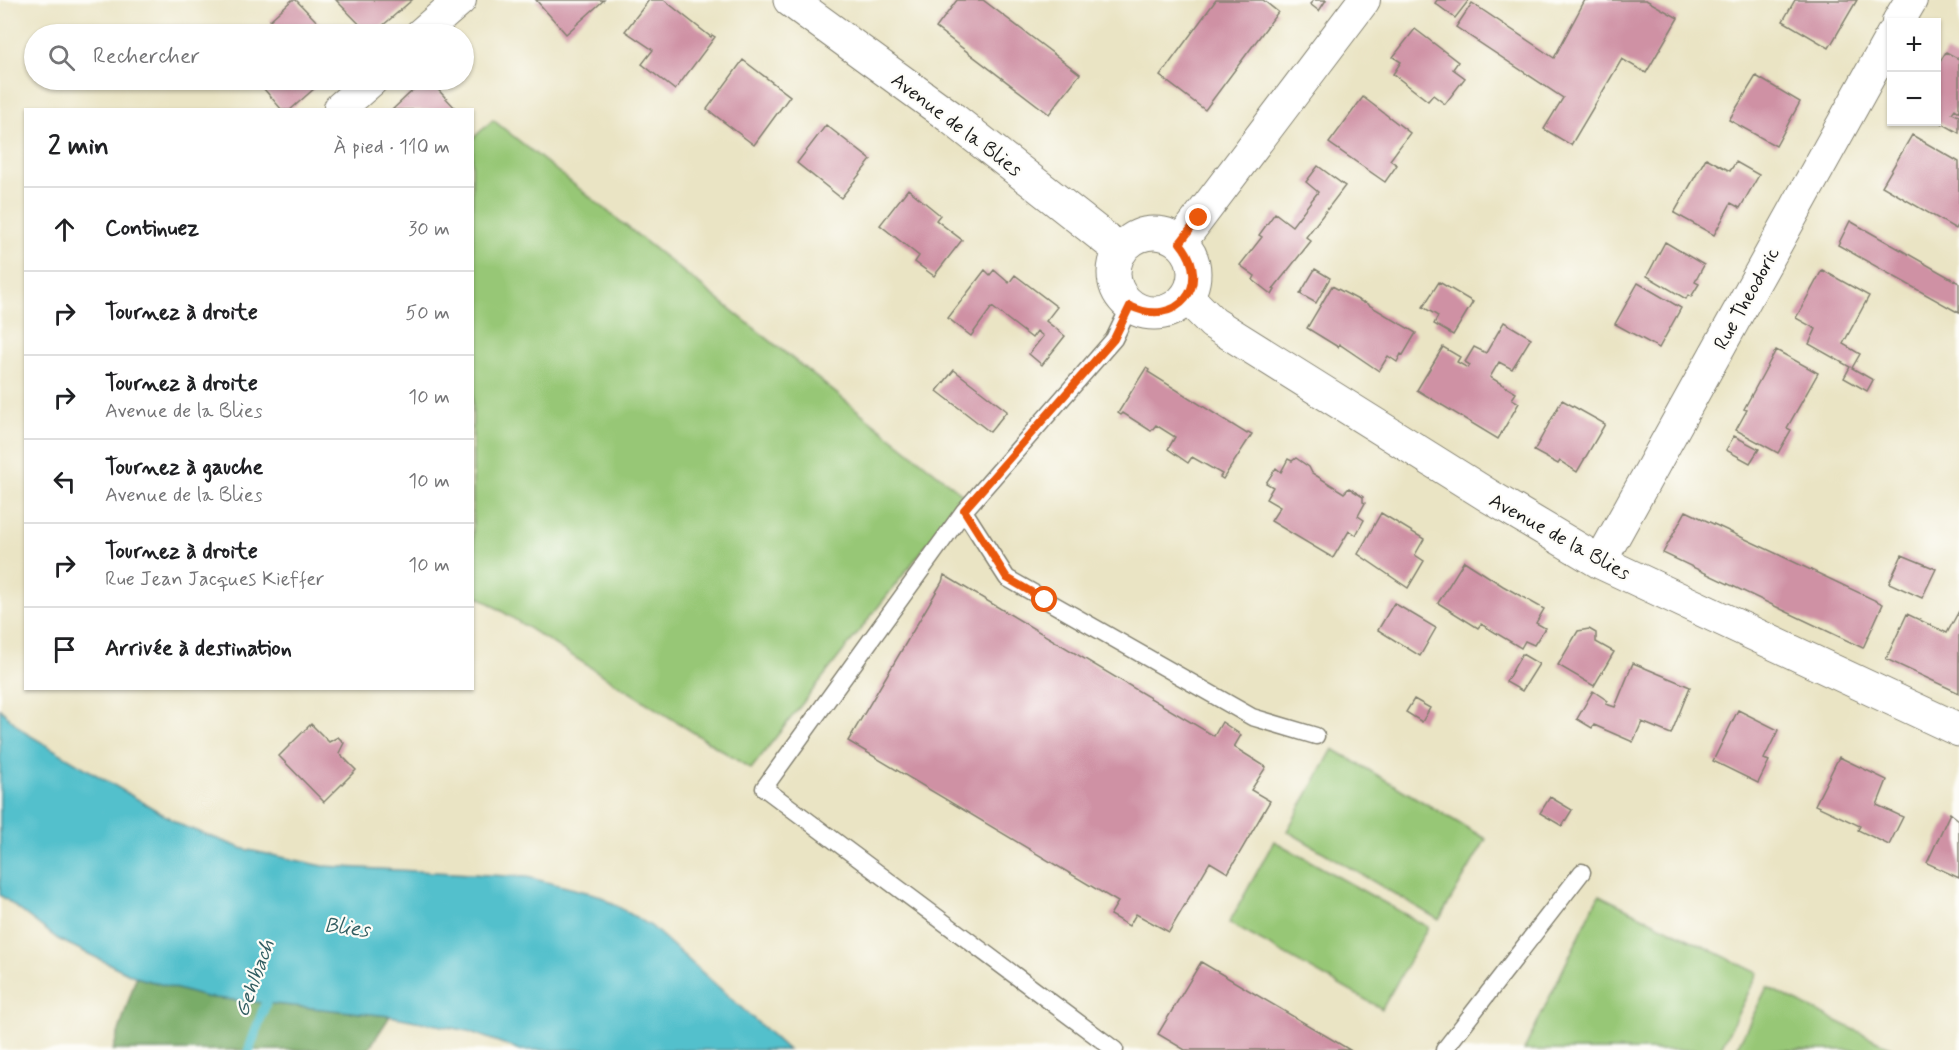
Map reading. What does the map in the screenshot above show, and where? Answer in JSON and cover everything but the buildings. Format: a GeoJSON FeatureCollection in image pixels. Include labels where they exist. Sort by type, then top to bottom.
{"type":"FeatureCollection","features":[{"type":"Feature","properties":{"kind":"main road","name":"Avenue de la Blies"},"geometry":{"type":"LineString","coordinates":[[790,0],[950,116],[1121,251]]}},
{"type":"Feature","properties":{"kind":"main road"},"geometry":{"type":"LineString","coordinates":[[1156,233],[1180,243],[1193,263],[1194,275],[1187,297],[1178,306],[1154,313],[1130,306],[1122,297],[1116,280],[1116,262],[1121,251],[1131,241],[1143,235],[1156,233]]}},
{"type":"Feature","properties":{"kind":"main road","name":"Avenue de la Blies"},"geometry":{"type":"LineString","coordinates":[[1187,297],[1213,323],[1489,496],[1600,562],[1959,730]]}},
{"type":"Feature","properties":{"kind":"street"},"geometry":{"type":"LineString","coordinates":[[433,24],[460,0]]}},
{"type":"Feature","properties":{"kind":"street"},"geometry":{"type":"LineString","coordinates":[[1180,243],[1364,0]]}},
{"type":"Feature","properties":{"kind":"street"},"geometry":{"type":"LineString","coordinates":[[1900,18],[1911,0]]}},
{"type":"Feature","properties":{"kind":"street","name":"Rue Theodoric"},"geometry":{"type":"LineString","coordinates":[[1600,562],[1887,44]]}},
{"type":"Feature","properties":{"kind":"street"},"geometry":{"type":"LineString","coordinates":[[340,108],[361,90]]}},
{"type":"Feature","properties":{"kind":"lane"},"geometry":{"type":"LineString","coordinates":[[1115,1050],[764,788],[964,510],[1114,339],[1130,306]]}},
{"type":"Feature","properties":{"kind":"lane"},"geometry":{"type":"LineString","coordinates":[[964,510],[1007,578],[1252,717],[1316,736]]}},
{"type":"Feature","properties":{"kind":"lane"},"geometry":{"type":"LineString","coordinates":[[1444,1050],[1582,872]]}},
{"type":"Feature","properties":{"kind":"green space"},"geometry":{"type":"Polygon","coordinates":[[[493,120],[965,496],[751,769],[474,594],[474,137],[493,120]]]}},
{"type":"Feature","properties":{"kind":"green space"},"geometry":{"type":"Polygon","coordinates":[[[1333,749],[1486,839],[1439,920],[1287,831],[1333,749]]]}},
{"type":"Feature","properties":{"kind":"green space"},"geometry":{"type":"Polygon","coordinates":[[[1274,841],[1428,927],[1382,1009],[1229,923],[1274,841]]]}},
{"type":"Feature","properties":{"kind":"green space"},"geometry":{"type":"Polygon","coordinates":[[[1599,895],[1758,973],[1720,1050],[1524,1050],[1599,895]]]}},
{"type":"Feature","properties":{"kind":"green space"},"geometry":{"type":"Polygon","coordinates":[[[136,977],[205,997],[390,1016],[368,1050],[113,1050],[136,977]]]}},
{"type":"Feature","properties":{"kind":"green space"},"geometry":{"type":"Polygon","coordinates":[[[1767,987],[1896,1050],[1736,1050],[1767,987]]]}},
{"type":"Feature","properties":{"kind":"water","name":"Blies"},"geometry":{"type":"Polygon","coordinates":[[[0,709],[24,732],[183,826],[244,849],[323,866],[527,877],[598,895],[651,926],[788,1050],[520,1050],[468,1031],[390,1016],[205,997],[136,977],[58,939],[0,895],[0,709]]]}},
{"type":"Feature","properties":{"kind":"waterway","name":"Gehlbach"},"geometry":{"type":"LineString","coordinates":[[249,1050],[270,991]]}},
{"type":"Feature","properties":{"kind":"route"},"geometry":{"type":"LineString","coordinates":[[1045,600],[1007,578],[964,510],[1114,339],[1130,306],[1154,313],[1178,306],[1187,297],[1194,275],[1193,263],[1180,243],[1199,218]]}}]}
